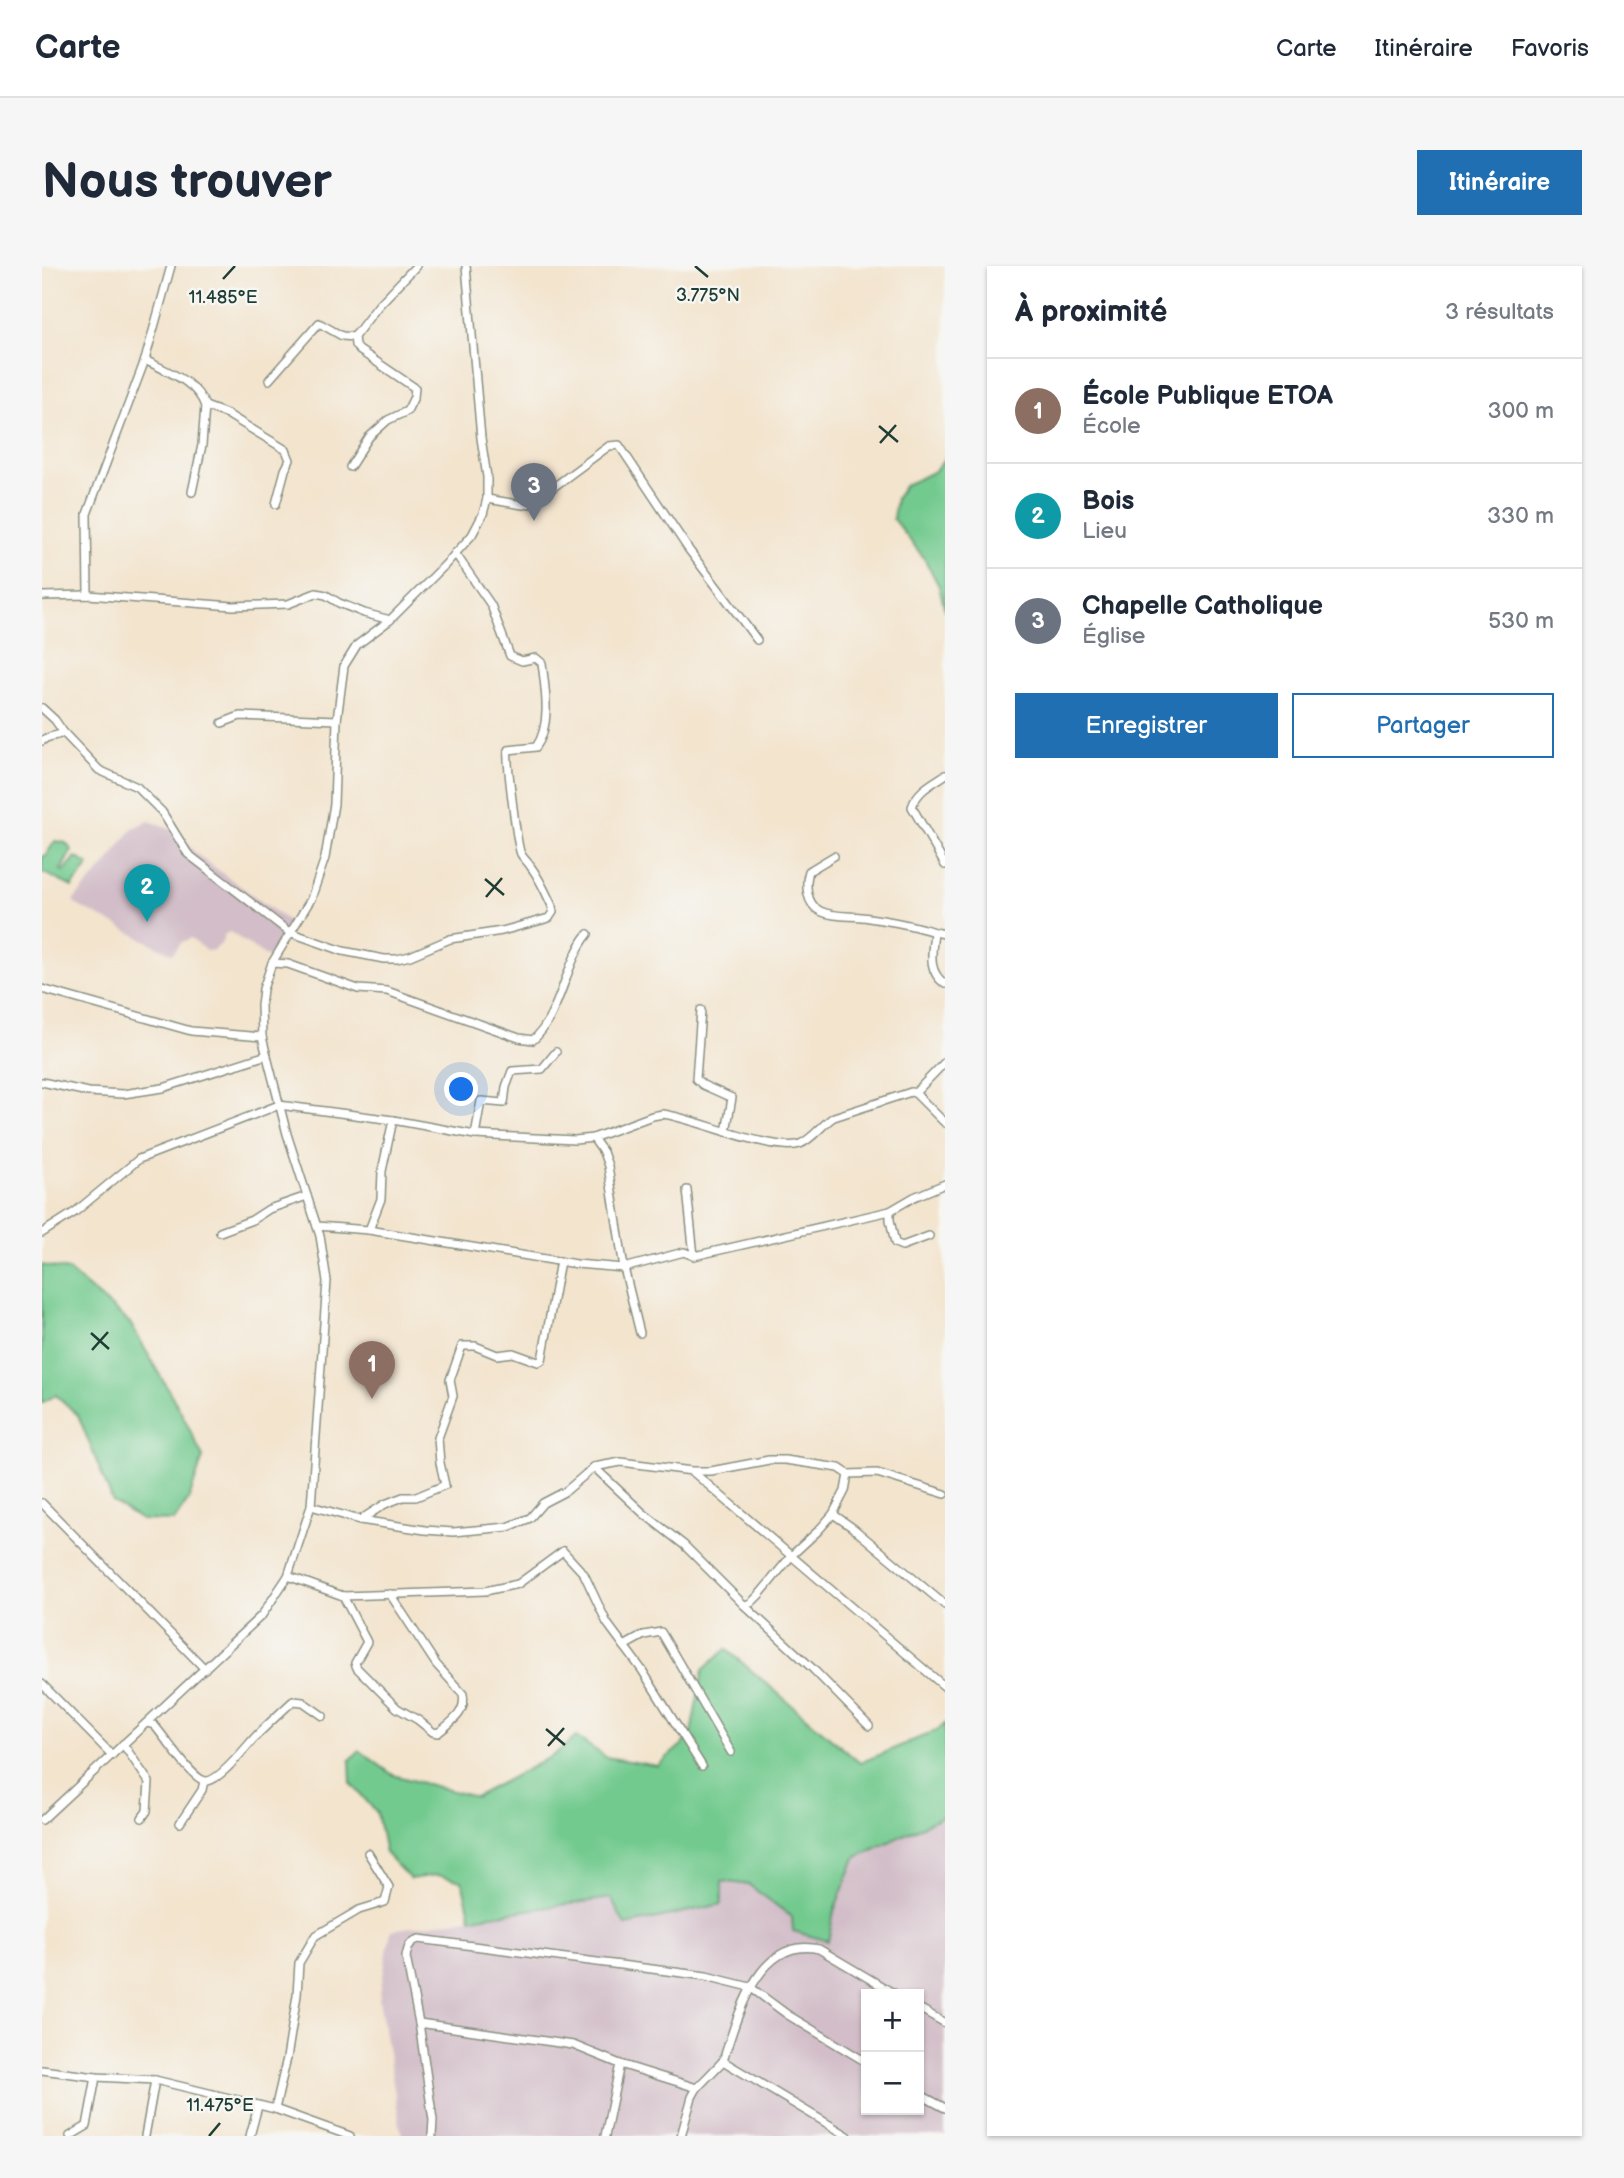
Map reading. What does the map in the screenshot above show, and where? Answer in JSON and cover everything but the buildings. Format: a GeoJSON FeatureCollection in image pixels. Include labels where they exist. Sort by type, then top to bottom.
{"type":"FeatureCollection","features":[{"type":"Feature","properties":{"kind":"street"},"geometry":{"type":"LineString","coordinates":[[88,595],[87,514],[145,360],[171,266]]}},
{"type":"Feature","properties":{"kind":"street"},"geometry":{"type":"LineString","coordinates":[[349,467],[369,437],[388,421],[407,411],[414,397],[415,388],[359,350],[354,337],[378,306],[416,266]]}},
{"type":"Feature","properties":{"kind":"street"},"geometry":{"type":"LineString","coordinates":[[43,1818],[262,1615],[288,1576],[311,1506],[327,1281],[317,1226],[279,1105],[262,1037],[263,989],[272,962],[311,899],[328,845],[335,792],[341,679],[348,657],[358,645],[390,620],[455,553],[471,535],[483,514],[487,499],[466,266]]}},
{"type":"Feature","properties":{"kind":"street"},"geometry":{"type":"LineString","coordinates":[[269,380],[318,323],[342,336],[354,337]]}},
{"type":"Feature","properties":{"kind":"street"},"geometry":{"type":"LineString","coordinates":[[145,360],[201,393],[205,406],[202,445],[192,492]]}},
{"type":"Feature","properties":{"kind":"street"},"geometry":{"type":"LineString","coordinates":[[205,406],[227,414],[286,450],[290,460],[276,504]]}},
{"type":"Feature","properties":{"kind":"street"},"geometry":{"type":"LineString","coordinates":[[487,499],[523,505],[532,503],[609,446],[619,445],[689,550],[757,640]]}},
{"type":"Feature","properties":{"kind":"street"},"geometry":{"type":"LineString","coordinates":[[42,708],[99,770],[137,787],[162,812],[188,854],[289,932],[343,951],[397,959],[450,939],[549,918],[553,912],[540,882],[519,852],[510,787],[511,773],[506,755],[508,750],[536,747],[539,744],[545,722],[546,692],[542,663],[536,658],[522,662],[510,656],[491,606],[455,553]]}},
{"type":"Feature","properties":{"kind":"street"},"geometry":{"type":"LineString","coordinates":[[42,596],[88,595],[233,606],[288,604],[316,593],[390,620]]}},
{"type":"Feature","properties":{"kind":"street"},"geometry":{"type":"LineString","coordinates":[[222,723],[240,716],[337,720]]}},
{"type":"Feature","properties":{"kind":"street"},"geometry":{"type":"LineString","coordinates":[[42,741],[64,733]]}},
{"type":"Feature","properties":{"kind":"street"},"geometry":{"type":"LineString","coordinates":[[945,775],[921,791],[912,807],[945,866]]}},
{"type":"Feature","properties":{"kind":"street"},"geometry":{"type":"LineString","coordinates":[[834,856],[808,872],[811,904],[818,911],[870,918],[945,934]]}},
{"type":"Feature","properties":{"kind":"street"},"geometry":{"type":"LineString","coordinates":[[934,932],[932,970],[945,984]]}},
{"type":"Feature","properties":{"kind":"street"},"geometry":{"type":"LineString","coordinates":[[272,962],[288,964],[358,989],[387,991],[519,1038],[533,1040],[545,1026],[579,945],[588,934]]}},
{"type":"Feature","properties":{"kind":"street"},"geometry":{"type":"LineString","coordinates":[[42,989],[191,1031],[262,1037]]}},
{"type":"Feature","properties":{"kind":"street"},"geometry":{"type":"LineString","coordinates":[[701,1010],[696,1079],[732,1098],[726,1132]]}},
{"type":"Feature","properties":{"kind":"street"},"geometry":{"type":"LineString","coordinates":[[475,1135],[481,1101],[504,1103],[512,1071],[542,1069],[556,1052]]}},
{"type":"Feature","properties":{"kind":"street"},"geometry":{"type":"LineString","coordinates":[[42,1082],[88,1092],[123,1094],[163,1087],[267,1055]]}},
{"type":"Feature","properties":{"kind":"street"},"geometry":{"type":"LineString","coordinates":[[915,1093],[945,1062]]}},
{"type":"Feature","properties":{"kind":"street"},"geometry":{"type":"LineString","coordinates":[[42,1233],[75,1212],[139,1159],[279,1105],[393,1120],[475,1135],[575,1140],[593,1138],[663,1114],[776,1144],[802,1144],[824,1122],[834,1117],[911,1091],[945,1123]]}},
{"type":"Feature","properties":{"kind":"street"},"geometry":{"type":"LineString","coordinates":[[369,1230],[381,1199],[382,1171],[393,1120]]}},
{"type":"Feature","properties":{"kind":"street"},"geometry":{"type":"LineString","coordinates":[[593,1138],[603,1152],[608,1166],[624,1268],[640,1333]]}},
{"type":"Feature","properties":{"kind":"street"},"geometry":{"type":"LineString","coordinates":[[317,1226],[369,1230],[560,1261],[624,1268],[684,1252],[694,1256],[890,1211],[945,1184]]}},
{"type":"Feature","properties":{"kind":"street"},"geometry":{"type":"LineString","coordinates":[[687,1190],[694,1256]]}},
{"type":"Feature","properties":{"kind":"street"},"geometry":{"type":"LineString","coordinates":[[220,1232],[252,1220],[263,1211],[307,1196]]}},
{"type":"Feature","properties":{"kind":"street"},"geometry":{"type":"LineString","coordinates":[[890,1211],[891,1232],[895,1242],[902,1246],[929,1236]]}},
{"type":"Feature","properties":{"kind":"street"},"geometry":{"type":"LineString","coordinates":[[360,1520],[403,1497],[416,1497],[445,1485],[438,1438],[453,1396],[450,1380],[462,1346],[475,1346],[497,1355],[513,1353],[538,1362],[542,1360],[560,1261]]}},
{"type":"Feature","properties":{"kind":"street"},"geometry":{"type":"LineString","coordinates":[[311,1506],[360,1520],[425,1531],[453,1532],[508,1527],[530,1518],[543,1503],[566,1491],[594,1467],[621,1462],[711,1471],[769,1460],[832,1467],[848,1474],[877,1473],[945,1494]]}},
{"type":"Feature","properties":{"kind":"street"},"geometry":{"type":"LineString","coordinates":[[594,1467],[643,1513],[684,1545],[737,1601],[813,1669],[869,1726]]}},
{"type":"Feature","properties":{"kind":"street"},"geometry":{"type":"LineString","coordinates":[[692,1471],[945,1687]]}},
{"type":"Feature","properties":{"kind":"street"},"geometry":{"type":"LineString","coordinates":[[744,1605],[751,1603],[759,1595],[792,1555],[833,1514],[845,1491],[848,1474]]}},
{"type":"Feature","properties":{"kind":"street"},"geometry":{"type":"LineString","coordinates":[[42,1503],[205,1669]]}},
{"type":"Feature","properties":{"kind":"street"},"geometry":{"type":"LineString","coordinates":[[833,1514],[945,1605]]}},
{"type":"Feature","properties":{"kind":"street"},"geometry":{"type":"LineString","coordinates":[[288,1576],[344,1596],[485,1591],[518,1584],[563,1551],[584,1574],[607,1623],[642,1670],[702,1766]]}},
{"type":"Feature","properties":{"kind":"street"},"geometry":{"type":"LineString","coordinates":[[344,1596],[367,1642],[355,1663],[357,1668],[397,1708],[438,1733],[457,1717],[463,1708],[463,1694],[436,1664],[390,1594]]}},
{"type":"Feature","properties":{"kind":"street"},"geometry":{"type":"LineString","coordinates":[[624,1646],[644,1635],[661,1632],[731,1752]]}},
{"type":"Feature","properties":{"kind":"street"},"geometry":{"type":"LineString","coordinates":[[42,1684],[112,1755]]}},
{"type":"Feature","properties":{"kind":"street"},"geometry":{"type":"LineString","coordinates":[[147,1723],[154,1725],[193,1773],[204,1781],[210,1780],[228,1766],[293,1702],[303,1702],[323,1716]]}},
{"type":"Feature","properties":{"kind":"street"},"geometry":{"type":"LineString","coordinates":[[123,1744],[149,1782],[147,1811],[142,1818]]}},
{"type":"Feature","properties":{"kind":"street"},"geometry":{"type":"LineString","coordinates":[[180,1823],[202,1790],[204,1781]]}},
{"type":"Feature","properties":{"kind":"street"},"geometry":{"type":"LineString","coordinates":[[275,2109],[287,2058],[299,1963],[315,1936],[341,1918],[385,1902],[389,1887],[368,1853]]}},
{"type":"Feature","properties":{"kind":"street"},"geometry":{"type":"LineString","coordinates":[[432,2136],[433,2120],[419,2023],[406,1957],[412,1941],[419,1939],[695,1975],[750,1987],[788,2015],[861,2059]]}},
{"type":"Feature","properties":{"kind":"street"},"geometry":{"type":"LineString","coordinates":[[681,2136],[692,2097],[723,2061],[750,1987],[768,1965],[789,1951],[808,1947],[819,1949],[887,1989]]}},
{"type":"Feature","properties":{"kind":"street"},"geometry":{"type":"LineString","coordinates":[[924,2011],[945,2023]]}},
{"type":"Feature","properties":{"kind":"street"},"geometry":{"type":"LineString","coordinates":[[419,2023],[573,2045],[620,2064],[697,2088]]}},
{"type":"Feature","properties":{"kind":"street"},"geometry":{"type":"LineString","coordinates":[[723,2061],[848,2136]]}},
{"type":"Feature","properties":{"kind":"street"},"geometry":{"type":"LineString","coordinates":[[605,2136],[620,2064]]}},
{"type":"Feature","properties":{"kind":"street"},"geometry":{"type":"LineString","coordinates":[[42,2070],[96,2077],[155,2080],[275,2109],[347,2136]]}},
{"type":"Feature","properties":{"kind":"street"},"geometry":{"type":"LineString","coordinates":[[70,2136],[88,2126],[96,2077]]}},
{"type":"Feature","properties":{"kind":"street"},"geometry":{"type":"LineString","coordinates":[[145,2136],[155,2080]]}},
{"type":"Feature","properties":{"kind":"street"},"geometry":{"type":"LineString","coordinates":[[924,2097],[945,2108]]}},
{"type":"Feature","properties":{"kind":"street"},"geometry":{"type":"LineString","coordinates":[[250,2136],[258,2106]]}},
{"type":"Feature","properties":{"kind":"shaded area"},"geometry":{"type":"Polygon","coordinates":[[[149,821],[167,827],[181,837],[196,854],[291,923],[270,959],[230,932],[225,934],[221,944],[214,950],[206,951],[191,938],[182,942],[172,954],[75,904],[73,901],[103,868],[133,828],[149,821]]]}},
{"type":"Feature","properties":{"kind":"shaded area"},"geometry":{"type":"Polygon","coordinates":[[[944,1814],[945,2136],[402,2136],[379,1999],[391,1930],[721,1881],[749,1885],[828,1941],[834,1911],[855,1858],[944,1814]]]}},
{"type":"Feature","properties":{"kind":"green space"},"geometry":{"type":"Polygon","coordinates":[[[945,459],[945,611],[939,586],[924,558],[893,519],[896,498],[905,485],[935,471],[945,459]]]}},
{"type":"Feature","properties":{"kind":"green space"},"geometry":{"type":"Polygon","coordinates":[[[55,841],[66,843],[72,850],[61,870],[64,871],[76,857],[89,865],[72,887],[42,872],[42,857],[55,841]]]}},
{"type":"Feature","properties":{"kind":"green space"},"geometry":{"type":"Polygon","coordinates":[[[42,1265],[68,1270],[130,1323],[181,1412],[203,1457],[189,1499],[174,1521],[141,1520],[113,1502],[78,1415],[56,1395],[42,1403],[42,1265]]]}},
{"type":"Feature","properties":{"kind":"green space"},"geometry":{"type":"Polygon","coordinates":[[[726,1649],[860,1763],[938,1730],[945,1724],[945,1815],[855,1858],[834,1911],[828,1941],[793,1931],[792,1917],[749,1885],[722,1881],[722,1904],[625,1925],[611,1898],[471,1918],[462,1881],[438,1875],[410,1879],[385,1853],[377,1813],[351,1783],[350,1760],[360,1751],[393,1775],[475,1797],[554,1755],[576,1737],[606,1757],[657,1766],[690,1738],[703,1670],[726,1649]]]}},
{"type":"Feature","properties":{"kind":"place","name":"Chapelle Catholique"},"geometry":{"type":"Point","coordinates":[534,521]}},
{"type":"Feature","properties":{"kind":"place","name":"Bois"},"geometry":{"type":"Point","coordinates":[147,922]}},
{"type":"Feature","properties":{"kind":"place","name":"École Publique ETOA"},"geometry":{"type":"Point","coordinates":[372,1399]}}]}
